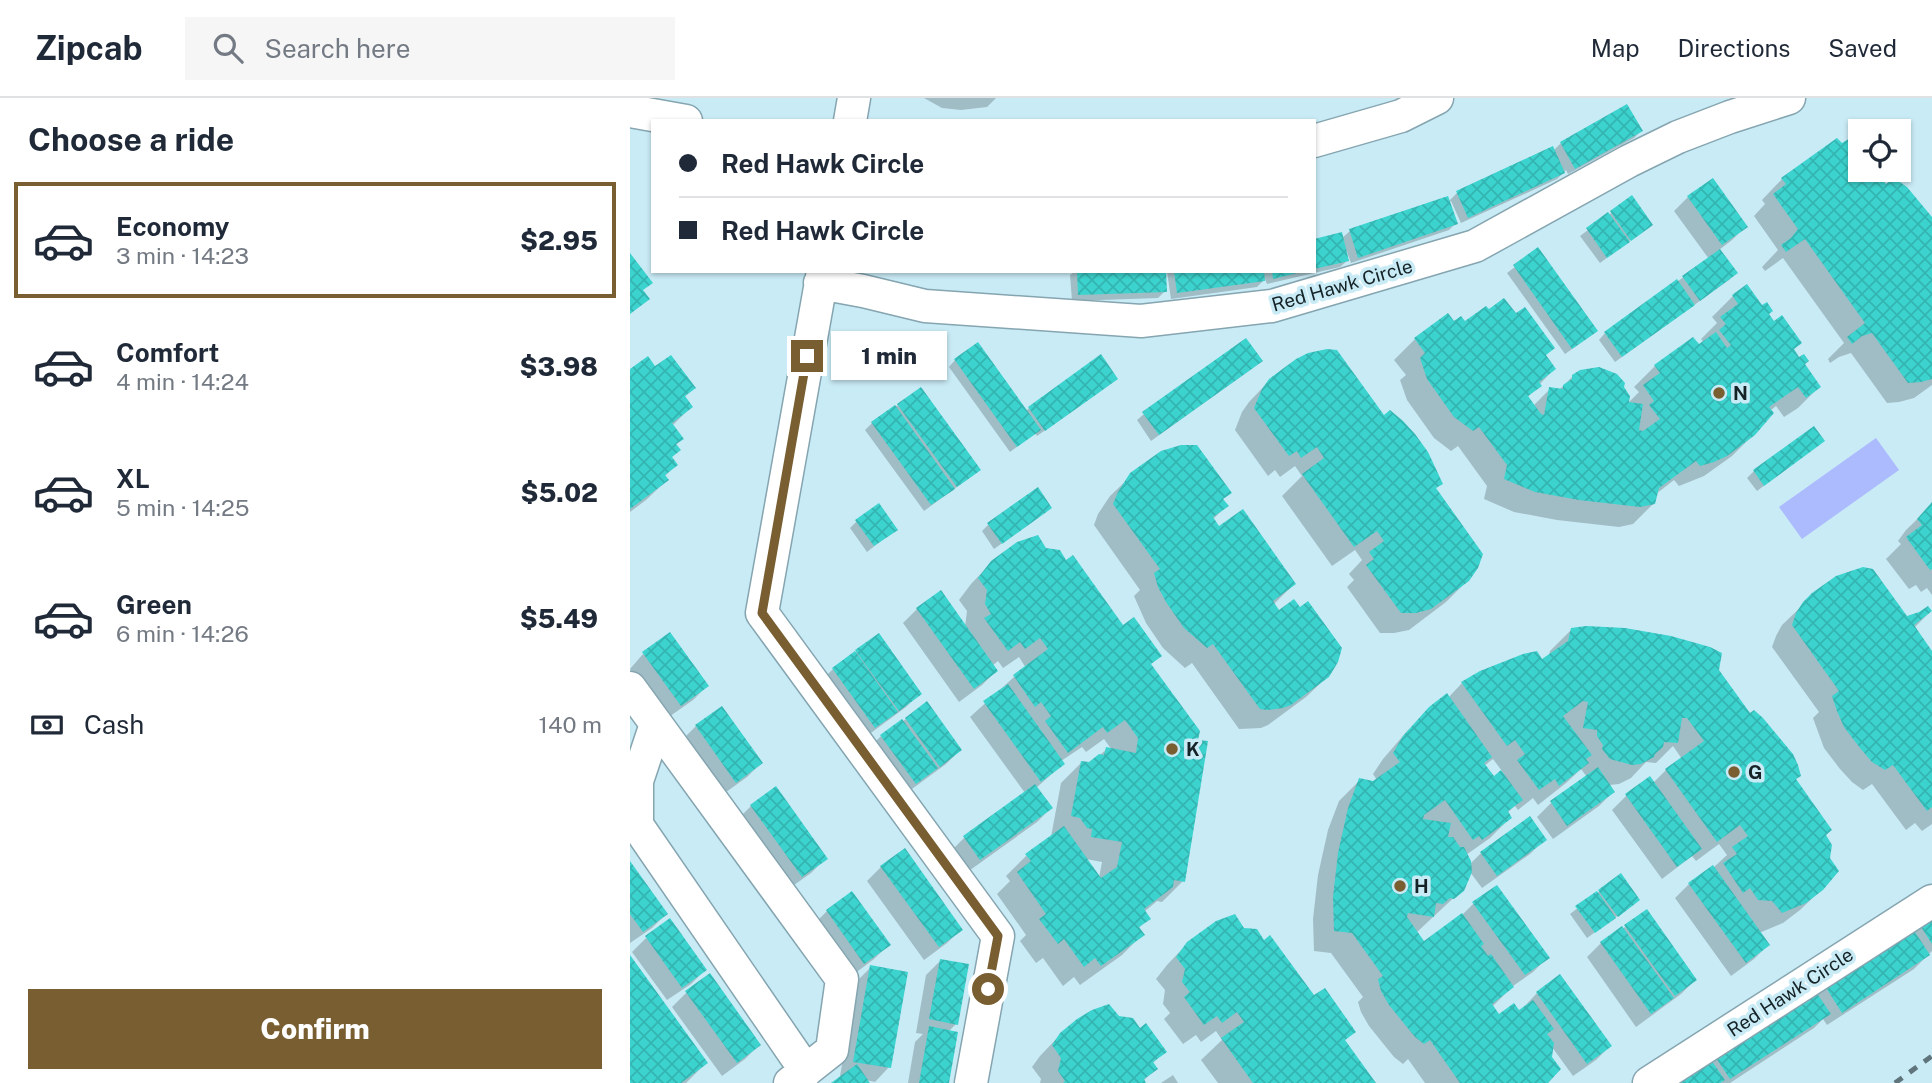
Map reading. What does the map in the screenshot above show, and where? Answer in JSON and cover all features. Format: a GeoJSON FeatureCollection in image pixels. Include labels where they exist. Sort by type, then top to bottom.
{"type":"FeatureCollection","features":[{"type":"Feature","properties":{"kind":"street"},"geometry":{"type":"LineString","coordinates":[[850,119],[854,98]]}},
{"type":"Feature","properties":{"kind":"street"},"geometry":{"type":"LineString","coordinates":[[1316,140],[1401,116],[1437,98]]}},
{"type":"Feature","properties":{"kind":"street","name":"Red Hawk Circle"},"geometry":{"type":"LineString","coordinates":[[971,1083],[998,936],[762,613],[821,277],[925,306],[1141,321],[1272,306],[1475,246],[1678,137],[1726,108],[1789,98]]}},
{"type":"Feature","properties":{"kind":"street"},"geometry":{"type":"LineString","coordinates":[[630,111],[675,119]]}},
{"type":"Feature","properties":{"kind":"street"},"geometry":{"type":"LineString","coordinates":[[630,688],[842,979],[832,1050],[798,1077],[637,825],[637,781],[656,724]]}},
{"type":"Feature","properties":{"kind":"street","name":"Red Hawk Circle"},"geometry":{"type":"LineString","coordinates":[[1649,1083],[1932,901]]}},
{"type":"Feature","properties":{"kind":"water"},"geometry":{"type":"Polygon","coordinates":[[[1876,438],[1899,470],[1802,539],[1779,507],[1876,438]]]}},
{"type":"Feature","properties":{"kind":"building"},"geometry":{"type":"Polygon","coordinates":[[[1627,104],[1643,131],[1575,169],[1560,142],[1627,104]]]}},
{"type":"Feature","properties":{"kind":"building"},"geometry":{"type":"Polygon","coordinates":[[[1837,138],[1842,143],[1848,139],[1848,182],[1900,182],[1932,217],[1932,379],[1908,383],[1872,333],[1862,336],[1852,344],[1847,337],[1865,323],[1805,239],[1786,252],[1781,245],[1798,229],[1773,194],[1786,184],[1781,178],[1837,138]]]}},
{"type":"Feature","properties":{"kind":"building"},"geometry":{"type":"Polygon","coordinates":[[[1553,146],[1565,173],[1468,218],[1456,191],[1553,146]]]}},
{"type":"Feature","properties":{"kind":"building"},"geometry":{"type":"Polygon","coordinates":[[[1713,178],[1748,227],[1722,245],[1687,196],[1713,178]]]}},
{"type":"Feature","properties":{"kind":"building"},"geometry":{"type":"Polygon","coordinates":[[[1632,195],[1653,225],[1631,241],[1610,211],[1632,195]]]}},
{"type":"Feature","properties":{"kind":"building"},"geometry":{"type":"Polygon","coordinates":[[[1448,196],[1458,224],[1358,258],[1349,229],[1448,196]]]}},
{"type":"Feature","properties":{"kind":"building"},"geometry":{"type":"Polygon","coordinates":[[[1608,212],[1630,242],[1607,258],[1586,228],[1608,212]]]}},
{"type":"Feature","properties":{"kind":"building"},"geometry":{"type":"Polygon","coordinates":[[[1342,232],[1349,261],[1316,269],[1316,238],[1342,232]]]}},
{"type":"Feature","properties":{"kind":"building"},"geometry":{"type":"Polygon","coordinates":[[[1538,247],[1598,331],[1572,349],[1513,265],[1538,247]]]}},
{"type":"Feature","properties":{"kind":"building"},"geometry":{"type":"Polygon","coordinates":[[[1720,249],[1738,273],[1700,301],[1682,276],[1720,249]]]}},
{"type":"Feature","properties":{"kind":"building"},"geometry":{"type":"Polygon","coordinates":[[[630,253],[653,283],[643,290],[650,299],[630,314],[630,253]]]}},
{"type":"Feature","properties":{"kind":"building"},"geometry":{"type":"Polygon","coordinates":[[[1077,273],[1166,273],[1167,292],[1078,295],[1077,273]]]}},
{"type":"Feature","properties":{"kind":"building"},"geometry":{"type":"Polygon","coordinates":[[[1174,273],[1264,273],[1265,281],[1177,293],[1174,273]]]}},
{"type":"Feature","properties":{"kind":"building"},"geometry":{"type":"Polygon","coordinates":[[[1272,273],[1297,273],[1273,279],[1272,273]]]}},
{"type":"Feature","properties":{"kind":"building"},"geometry":{"type":"Polygon","coordinates":[[[1677,279],[1695,305],[1622,357],[1604,332],[1677,279]]]}},
{"type":"Feature","properties":{"kind":"building","name":"N"},"geometry":{"type":"Polygon","coordinates":[[[1747,284],[1762,305],[1767,302],[1773,311],[1769,314],[1774,321],[1782,315],[1802,343],[1794,349],[1799,357],[1804,354],[1809,361],[1805,364],[1821,387],[1806,398],[1798,387],[1769,407],[1774,413],[1755,435],[1727,456],[1714,462],[1700,466],[1696,461],[1659,488],[1655,504],[1640,507],[1535,492],[1504,479],[1507,465],[1479,427],[1473,431],[1454,417],[1427,379],[1420,358],[1425,353],[1414,338],[1448,313],[1454,321],[1461,316],[1465,321],[1486,306],[1489,309],[1504,298],[1516,313],[1525,307],[1555,348],[1546,355],[1556,369],[1539,382],[1542,386],[1528,396],[1541,414],[1544,415],[1549,387],[1563,389],[1563,385],[1580,370],[1599,367],[1617,374],[1625,383],[1624,387],[1630,396],[1629,402],[1643,404],[1639,430],[1643,431],[1660,419],[1649,405],[1654,401],[1643,385],[1660,373],[1654,365],[1693,337],[1699,344],[1716,332],[1727,348],[1731,345],[1719,330],[1726,324],[1720,317],[1738,304],[1732,295],[1747,284]]]}},
{"type":"Feature","properties":{"kind":"building"},"geometry":{"type":"Polygon","coordinates":[[[1246,338],[1263,361],[1159,435],[1142,412],[1246,338]]]}},
{"type":"Feature","properties":{"kind":"building"},"geometry":{"type":"Polygon","coordinates":[[[978,342],[1041,430],[1017,447],[954,359],[978,342]]]}},
{"type":"Feature","properties":{"kind":"building"},"geometry":{"type":"Polygon","coordinates":[[[1327,349],[1337,350],[1384,415],[1390,410],[1415,434],[1428,452],[1443,484],[1436,488],[1483,554],[1469,581],[1431,609],[1401,613],[1366,565],[1374,559],[1369,552],[1384,541],[1377,531],[1354,547],[1302,474],[1324,458],[1317,447],[1301,458],[1297,451],[1289,456],[1254,408],[1269,379],[1296,359],[1327,349]]]}},
{"type":"Feature","properties":{"kind":"building"},"geometry":{"type":"Polygon","coordinates":[[[1101,354],[1118,379],[1045,431],[1028,407],[1101,354]]]}},
{"type":"Feature","properties":{"kind":"building"},"geometry":{"type":"Polygon","coordinates":[[[671,355],[696,388],[685,396],[693,407],[672,423],[684,439],[676,444],[681,450],[672,457],[678,465],[665,475],[669,480],[630,509],[630,369],[648,356],[655,366],[671,355]]]}},
{"type":"Feature","properties":{"kind":"building"},"geometry":{"type":"Polygon","coordinates":[[[921,387],[981,470],[957,487],[897,404],[921,387]]]}},
{"type":"Feature","properties":{"kind":"building"},"geometry":{"type":"Polygon","coordinates":[[[895,405],[955,489],[931,505],[871,422],[895,405]]]}},
{"type":"Feature","properties":{"kind":"building"},"geometry":{"type":"Polygon","coordinates":[[[1814,426],[1825,441],[1764,486],[1753,470],[1814,426]]]}},
{"type":"Feature","properties":{"kind":"building"},"geometry":{"type":"Polygon","coordinates":[[[1181,445],[1197,445],[1232,493],[1223,499],[1229,506],[1213,517],[1219,526],[1243,509],[1296,584],[1273,601],[1279,610],[1294,599],[1300,607],[1308,601],[1342,648],[1329,677],[1291,705],[1260,709],[1213,644],[1207,648],[1184,628],[1158,587],[1154,573],[1160,569],[1113,504],[1130,473],[1161,451],[1181,445]]]}},
{"type":"Feature","properties":{"kind":"building"},"geometry":{"type":"Polygon","coordinates":[[[1038,487],[1052,508],[1002,544],[987,523],[1038,487]]]}},
{"type":"Feature","properties":{"kind":"building"},"geometry":{"type":"Polygon","coordinates":[[[1932,502],[1930,570],[1906,537],[1922,525],[1917,519],[1932,502]]]}},
{"type":"Feature","properties":{"kind":"building"},"geometry":{"type":"Polygon","coordinates":[[[879,503],[898,530],[874,546],[855,520],[879,503]]]}},
{"type":"Feature","properties":{"kind":"building","name":"K"},"geometry":{"type":"Polygon","coordinates":[[[1038,535],[1046,548],[1060,550],[1066,560],[1073,555],[1123,625],[1134,617],[1162,656],[1151,664],[1200,731],[1198,740],[1208,741],[1185,882],[1174,880],[1173,887],[1144,909],[1151,919],[1139,927],[1145,935],[1101,966],[1095,958],[1084,967],[1064,939],[1058,944],[1039,919],[1046,914],[1017,872],[1031,861],[1025,854],[1064,826],[1101,878],[1117,867],[1122,842],[1091,837],[1092,829],[1087,828],[1080,818],[1071,816],[1081,761],[1089,762],[1099,754],[1104,755],[1106,747],[1136,753],[1138,738],[1125,720],[1107,733],[1103,727],[1068,753],[1045,721],[1051,716],[1041,702],[1035,707],[1013,675],[1048,649],[1040,638],[1025,649],[1020,642],[1008,651],[984,618],[991,614],[985,604],[987,590],[978,578],[991,561],[1017,542],[1038,535]]]}},
{"type":"Feature","properties":{"kind":"building"},"geometry":{"type":"Polygon","coordinates":[[[1863,567],[1873,569],[1907,616],[1928,606],[1932,611],[1914,625],[1932,651],[1932,807],[1927,811],[1893,765],[1885,770],[1872,762],[1844,727],[1832,696],[1839,691],[1792,625],[1796,613],[1812,593],[1836,576],[1863,567]]]}},
{"type":"Feature","properties":{"kind":"building"},"geometry":{"type":"Polygon","coordinates":[[[941,590],[998,671],[974,689],[916,608],[941,590]]]}},
{"type":"Feature","properties":{"kind":"building","name":"G"},"geometry":{"type":"Polygon","coordinates":[[[1571,628],[1625,628],[1671,636],[1722,653],[1719,670],[1750,713],[1754,710],[1763,718],[1793,754],[1801,776],[1796,779],[1832,830],[1826,835],[1832,845],[1830,858],[1839,871],[1823,890],[1806,903],[1782,913],[1772,901],[1758,900],[1750,888],[1743,893],[1723,863],[1737,854],[1732,847],[1748,836],[1740,825],[1717,842],[1665,769],[1704,741],[1687,718],[1682,718],[1678,743],[1664,742],[1654,757],[1641,764],[1632,765],[1610,759],[1602,749],[1597,730],[1583,728],[1588,702],[1583,701],[1563,716],[1592,755],[1586,759],[1589,763],[1559,786],[1555,779],[1539,790],[1517,760],[1525,754],[1515,740],[1507,746],[1461,682],[1480,671],[1523,654],[1537,651],[1542,659],[1568,641],[1571,628]]]}},
{"type":"Feature","properties":{"kind":"building"},"geometry":{"type":"Polygon","coordinates":[[[670,632],[709,686],[681,706],[642,652],[670,632]]]}},
{"type":"Feature","properties":{"kind":"building"},"geometry":{"type":"Polygon","coordinates":[[[879,633],[922,694],[899,711],[855,650],[879,633]]]}},
{"type":"Feature","properties":{"kind":"building"},"geometry":{"type":"Polygon","coordinates":[[[855,651],[898,712],[875,728],[832,668],[855,651]]]}},
{"type":"Feature","properties":{"kind":"building"},"geometry":{"type":"Polygon","coordinates":[[[1008,684],[1065,764],[1041,782],[983,701],[1008,684]]]}},
{"type":"Feature","properties":{"kind":"building","name":"H"},"geometry":{"type":"Polygon","coordinates":[[[1447,693],[1492,757],[1484,763],[1494,776],[1501,770],[1523,800],[1508,811],[1512,818],[1482,840],[1479,836],[1473,840],[1445,800],[1424,815],[1423,819],[1451,823],[1448,837],[1453,837],[1460,847],[1464,847],[1471,861],[1472,872],[1464,891],[1443,904],[1436,903],[1434,917],[1408,913],[1407,917],[1424,941],[1462,913],[1484,944],[1481,946],[1488,956],[1491,954],[1514,987],[1492,1004],[1499,1014],[1514,1003],[1519,1010],[1533,1000],[1554,1029],[1547,1034],[1554,1043],[1552,1057],[1561,1069],[1548,1083],[1460,1083],[1430,1040],[1424,1044],[1415,1037],[1389,1005],[1378,979],[1383,976],[1352,933],[1334,931],[1333,897],[1338,853],[1348,808],[1359,778],[1373,781],[1400,762],[1393,753],[1403,736],[1429,707],[1447,693]]]}},
{"type":"Feature","properties":{"kind":"building"},"geometry":{"type":"Polygon","coordinates":[[[927,701],[962,750],[940,767],[905,718],[927,701]]]}},
{"type":"Feature","properties":{"kind":"building"},"geometry":{"type":"Polygon","coordinates":[[[722,706],[763,763],[736,783],[695,725],[722,706]]]}},
{"type":"Feature","properties":{"kind":"building"},"geometry":{"type":"Polygon","coordinates":[[[902,719],[938,768],[916,784],[880,735],[902,719]]]}},
{"type":"Feature","properties":{"kind":"building"},"geometry":{"type":"Polygon","coordinates":[[[1598,767],[1615,792],[1567,826],[1550,801],[1598,767]]]}},
{"type":"Feature","properties":{"kind":"building"},"geometry":{"type":"Polygon","coordinates":[[[1650,776],[1702,849],[1677,867],[1625,794],[1650,776]]]}},
{"type":"Feature","properties":{"kind":"building"},"geometry":{"type":"Polygon","coordinates":[[[1035,784],[1053,808],[980,860],[963,836],[1035,784]]]}},
{"type":"Feature","properties":{"kind":"building"},"geometry":{"type":"Polygon","coordinates":[[[776,786],[828,859],[802,877],[750,805],[776,786]]]}},
{"type":"Feature","properties":{"kind":"building"},"geometry":{"type":"Polygon","coordinates":[[[1530,816],[1547,840],[1497,876],[1480,852],[1530,816]]]}},
{"type":"Feature","properties":{"kind":"building"},"geometry":{"type":"Polygon","coordinates":[[[905,848],[963,930],[939,947],[880,866],[905,848]]]}},
{"type":"Feature","properties":{"kind":"building"},"geometry":{"type":"Polygon","coordinates":[[[630,861],[668,914],[643,932],[630,914],[630,861]]]}},
{"type":"Feature","properties":{"kind":"building"},"geometry":{"type":"Polygon","coordinates":[[[1713,865],[1770,945],[1746,963],[1688,883],[1713,865]]]}},
{"type":"Feature","properties":{"kind":"building"},"geometry":{"type":"Polygon","coordinates":[[[1621,873],[1640,900],[1618,917],[1598,890],[1621,873]]]}},
{"type":"Feature","properties":{"kind":"building"},"geometry":{"type":"Polygon","coordinates":[[[1497,885],[1550,958],[1525,975],[1472,902],[1497,885]]]}},
{"type":"Feature","properties":{"kind":"building"},"geometry":{"type":"Polygon","coordinates":[[[852,891],[891,945],[864,964],[826,910],[852,891]]]}},
{"type":"Feature","properties":{"kind":"building"},"geometry":{"type":"Polygon","coordinates":[[[1597,891],[1616,918],[1595,933],[1575,906],[1597,891]]]}},
{"type":"Feature","properties":{"kind":"building"},"geometry":{"type":"Polygon","coordinates":[[[1647,909],[1697,980],[1675,996],[1624,925],[1647,909]]]}},
{"type":"Feature","properties":{"kind":"building"},"geometry":{"type":"Polygon","coordinates":[[[1932,913],[1932,944],[1918,922],[1932,913]]]}},
{"type":"Feature","properties":{"kind":"building"},"geometry":{"type":"Polygon","coordinates":[[[1235,914],[1244,928],[1257,929],[1264,940],[1270,935],[1314,995],[1325,988],[1356,1032],[1345,1040],[1376,1083],[1253,1083],[1221,1038],[1244,1022],[1237,1012],[1222,1023],[1217,1016],[1204,1025],[1184,997],[1190,992],[1182,982],[1185,969],[1176,957],[1187,942],[1216,921],[1235,914]]]}},
{"type":"Feature","properties":{"kind":"building"},"geometry":{"type":"Polygon","coordinates":[[[670,918],[707,970],[682,988],[645,936],[670,918]]]}},
{"type":"Feature","properties":{"kind":"building"},"geometry":{"type":"Polygon","coordinates":[[[1622,926],[1674,998],[1651,1014],[1600,942],[1622,926]]]}},
{"type":"Feature","properties":{"kind":"building"},"geometry":{"type":"Polygon","coordinates":[[[1911,926],[1930,955],[1842,1013],[1823,983],[1911,926]]]}},
{"type":"Feature","properties":{"kind":"building"},"geometry":{"type":"Polygon","coordinates":[[[630,955],[708,1063],[681,1083],[630,1083],[630,955]]]}},
{"type":"Feature","properties":{"kind":"building"},"geometry":{"type":"Polygon","coordinates":[[[940,959],[969,964],[958,1025],[929,1019],[940,959]]]}},
{"type":"Feature","properties":{"kind":"building"},"geometry":{"type":"Polygon","coordinates":[[[870,965],[908,972],[891,1068],[853,1062],[870,965]]]}},
{"type":"Feature","properties":{"kind":"building"},"geometry":{"type":"Polygon","coordinates":[[[710,973],[761,1045],[737,1063],[685,991],[710,973]]]}},
{"type":"Feature","properties":{"kind":"building"},"geometry":{"type":"Polygon","coordinates":[[[1560,974],[1612,1046],[1587,1064],[1536,992],[1560,974]]]}},
{"type":"Feature","properties":{"kind":"building"},"geometry":{"type":"Polygon","coordinates":[[[1814,989],[1831,1014],[1730,1079],[1714,1055],[1814,989]]]}},
{"type":"Feature","properties":{"kind":"building"},"geometry":{"type":"Polygon","coordinates":[[[1109,1004],[1119,1016],[1133,1018],[1140,1028],[1146,1023],[1167,1052],[1153,1062],[1158,1069],[1144,1079],[1146,1083],[1063,1083],[1065,1081],[1058,1071],[1061,1058],[1052,1045],[1060,1033],[1077,1019],[1109,1004]]]}},
{"type":"Feature","properties":{"kind":"building"},"geometry":{"type":"Polygon","coordinates":[[[929,1026],[958,1032],[949,1083],[919,1083],[929,1026]]]}},
{"type":"Feature","properties":{"kind":"building"},"geometry":{"type":"Polygon","coordinates":[[[1709,1057],[1725,1080],[1720,1083],[1669,1083],[1709,1057]]]}},
{"type":"Feature","properties":{"kind":"building"},"geometry":{"type":"Polygon","coordinates":[[[857,1064],[870,1083],[831,1083],[857,1064]]]}},
{"type":"Feature","properties":{"kind":"railway"},"geometry":{"type":"LineString","coordinates":[[1895,1083],[1932,1056]]}},
{"type":"Feature","properties":{"kind":"place","name":"N"},"geometry":{"type":"Point","coordinates":[1719,393]}},
{"type":"Feature","properties":{"kind":"place","name":"K"},"geometry":{"type":"Point","coordinates":[1172,749]}},
{"type":"Feature","properties":{"kind":"place","name":"G"},"geometry":{"type":"Point","coordinates":[1734,772]}},
{"type":"Feature","properties":{"kind":"place","name":"H"},"geometry":{"type":"Point","coordinates":[1400,886]}},
{"type":"Feature","properties":{"kind":"route"},"geometry":{"type":"LineString","coordinates":[[807,356],[762,613],[998,936],[988,989]]}}]}
